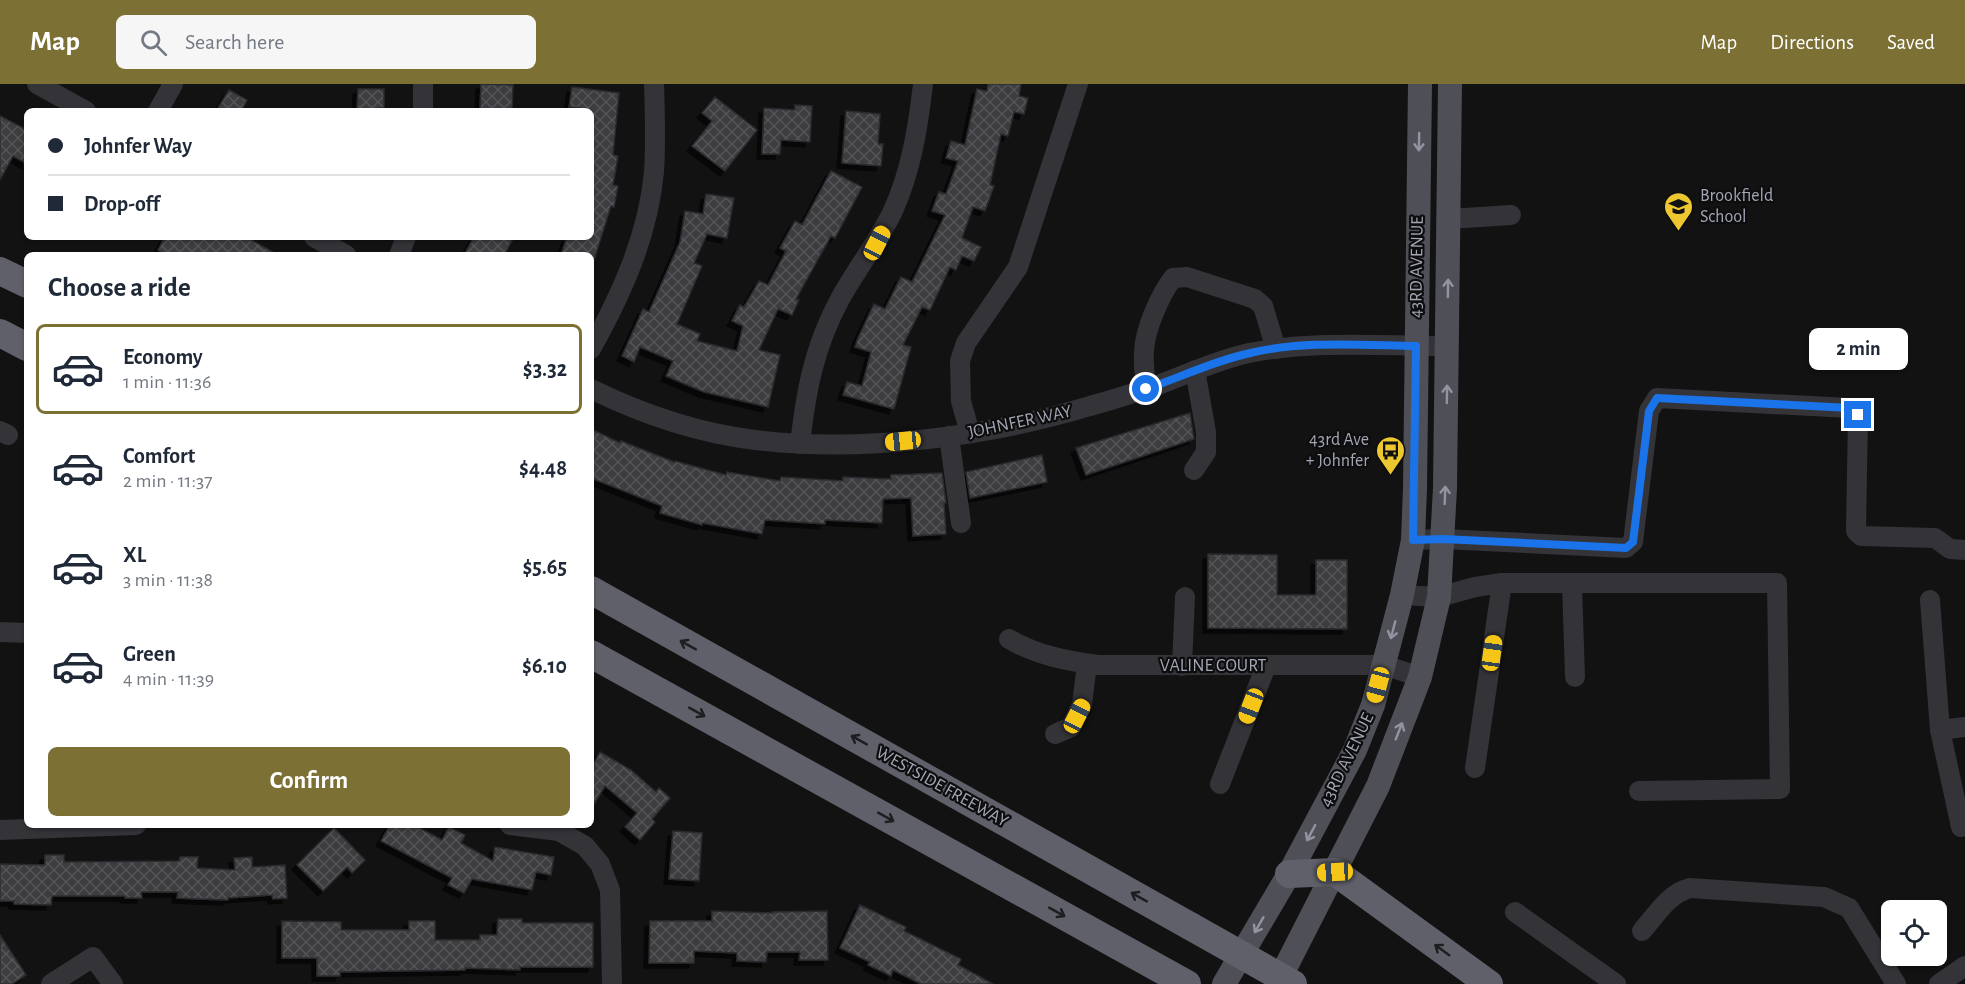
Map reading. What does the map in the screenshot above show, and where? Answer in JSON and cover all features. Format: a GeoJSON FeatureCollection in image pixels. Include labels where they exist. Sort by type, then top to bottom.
{"type":"FeatureCollection","features":[{"type":"Feature","properties":{"kind":"highway"},"geometry":{"type":"LineString","coordinates":[[0,271],[24,283]]}},
{"type":"Feature","properties":{"kind":"highway"},"geometry":{"type":"LineString","coordinates":[[0,333],[24,345]]}},
{"type":"Feature","properties":{"kind":"highway","name":"WESTSIDE FREEWAY"},"geometry":{"type":"LineString","coordinates":[[594,593],[1293,984]]}},
{"type":"Feature","properties":{"kind":"highway"},"geometry":{"type":"LineString","coordinates":[[594,656],[1187,984]]}},
{"type":"Feature","properties":{"kind":"highway"},"geometry":{"type":"LineString","coordinates":[[1289,874],[1335,872],[1490,984]]}},
{"type":"Feature","properties":{"kind":"main road","name":"43RD AVENUE"},"geometry":{"type":"LineString","coordinates":[[1224,984],[1289,874],[1355,750],[1373,705],[1402,595],[1413,540],[1420,84]]}},
{"type":"Feature","properties":{"kind":"main road","name":"43RD AVENUE"},"geometry":{"type":"LineString","coordinates":[[1277,984],[1378,786],[1420,677],[1439,597],[1443,539],[1448,346],[1450,84]]}},
{"type":"Feature","properties":{"kind":"street"},"geometry":{"type":"LineString","coordinates":[[38,84],[81,108]]}},
{"type":"Feature","properties":{"kind":"street"},"geometry":{"type":"LineString","coordinates":[[160,108],[173,84]]}},
{"type":"Feature","properties":{"kind":"street"},"geometry":{"type":"LineString","coordinates":[[423,84],[423,108]]}},
{"type":"Feature","properties":{"kind":"street"},"geometry":{"type":"LineString","coordinates":[[594,343],[622,290],[637,252],[648,213],[654,173],[656,133],[654,84]]}},
{"type":"Feature","properties":{"kind":"street"},"geometry":{"type":"LineString","coordinates":[[800,444],[806,393],[814,358],[841,297],[877,243],[893,211],[915,145],[923,84]]}},
{"type":"Feature","properties":{"kind":"street"},"geometry":{"type":"LineString","coordinates":[[970,433],[961,401],[960,361],[966,343],[1018,267],[1077,84]]}},
{"type":"Feature","properties":{"kind":"street"},"geometry":{"type":"LineString","coordinates":[[1449,219],[1511,215]]}},
{"type":"Feature","properties":{"kind":"street"},"geometry":{"type":"LineString","coordinates":[[319,240],[341,252]]}},
{"type":"Feature","properties":{"kind":"street"},"geometry":{"type":"LineString","coordinates":[[1146,389],[1144,352],[1146,340],[1163,292],[1173,278],[1187,277],[1255,299],[1263,306],[1276,348]]}},
{"type":"Feature","properties":{"kind":"street","name":"JOHNFER WAY"},"geometry":{"type":"LineString","coordinates":[[594,390],[662,419],[753,440],[800,444],[879,443],[970,433],[1036,420],[1146,389],[1246,354],[1276,348],[1313,345],[1448,346]]}},
{"type":"Feature","properties":{"kind":"street"},"geometry":{"type":"LineString","coordinates":[[1194,470],[1206,452],[1206,432],[1195,370]]}},
{"type":"Feature","properties":{"kind":"street"},"geometry":{"type":"LineString","coordinates":[[1413,540],[1443,539],[1626,548],[1633,542],[1649,411],[1657,398],[1850,408],[1858,415],[1856,531],[1861,536],[1935,538],[1950,549],[1965,550]]}},
{"type":"Feature","properties":{"kind":"street"},"geometry":{"type":"LineString","coordinates":[[949,436],[962,523]]}},
{"type":"Feature","properties":{"kind":"street"},"geometry":{"type":"LineString","coordinates":[[1475,768],[1502,584]]}},
{"type":"Feature","properties":{"kind":"street"},"geometry":{"type":"LineString","coordinates":[[1402,595],[1439,597],[1475,587],[1502,584],[1777,584],[1780,789],[1640,791]]}},
{"type":"Feature","properties":{"kind":"street"},"geometry":{"type":"LineString","coordinates":[[1572,584],[1575,677]]}},
{"type":"Feature","properties":{"kind":"street"},"geometry":{"type":"LineString","coordinates":[[1182,666],[1185,597]]}},
{"type":"Feature","properties":{"kind":"street"},"geometry":{"type":"LineString","coordinates":[[1930,600],[1940,730],[1961,827]]}},
{"type":"Feature","properties":{"kind":"street"},"geometry":{"type":"LineString","coordinates":[[0,632],[24,633]]}},
{"type":"Feature","properties":{"kind":"street","name":"VALINE COURT"},"geometry":{"type":"LineString","coordinates":[[1009,639],[1043,654],[1087,664],[1384,665],[1420,677]]}},
{"type":"Feature","properties":{"kind":"street"},"geometry":{"type":"LineString","coordinates":[[1055,734],[1071,727],[1082,705],[1087,664]]}},
{"type":"Feature","properties":{"kind":"street"},"geometry":{"type":"LineString","coordinates":[[1220,784],[1266,666]]}},
{"type":"Feature","properties":{"kind":"street"},"geometry":{"type":"LineString","coordinates":[[1940,730],[1965,727]]}},
{"type":"Feature","properties":{"kind":"street"},"geometry":{"type":"LineString","coordinates":[[0,830],[54,828]]}},
{"type":"Feature","properties":{"kind":"street"},"geometry":{"type":"LineString","coordinates":[[534,828],[559,831],[585,846],[600,864],[610,890],[612,984]]}},
{"type":"Feature","properties":{"kind":"street"},"geometry":{"type":"LineString","coordinates":[[1642,931],[1668,899],[1677,891],[1690,888],[1824,897],[1848,908],[1896,984]]}},
{"type":"Feature","properties":{"kind":"street"},"geometry":{"type":"LineString","coordinates":[[1515,912],[1616,984]]}},
{"type":"Feature","properties":{"kind":"street"},"geometry":{"type":"LineString","coordinates":[[51,984],[93,957],[113,984]]}},
{"type":"Feature","properties":{"kind":"street"},"geometry":{"type":"LineString","coordinates":[[1939,984],[1965,966]]}},
{"type":"Feature","properties":{"kind":"building"},"geometry":{"type":"Polygon","coordinates":[[[481,84],[513,85],[512,108],[480,108],[481,84]]]}},
{"type":"Feature","properties":{"kind":"building"},"geometry":{"type":"Polygon","coordinates":[[[988,84],[1021,84],[1019,96],[1028,98],[1024,114],[1014,112],[1008,136],[1001,134],[990,185],[994,186],[985,211],[973,207],[962,238],[981,247],[974,261],[962,256],[956,270],[950,267],[930,310],[922,307],[903,345],[911,347],[894,409],[843,395],[847,382],[862,386],[871,352],[855,347],[874,304],[885,309],[901,277],[912,282],[945,215],[932,211],[939,192],[946,194],[958,161],[946,158],[951,141],[965,145],[977,89],[987,91],[988,84]]]}},
{"type":"Feature","properties":{"kind":"building"},"geometry":{"type":"Polygon","coordinates":[[[572,87],[619,93],[613,155],[618,156],[613,185],[618,186],[614,207],[611,206],[594,260],[594,252],[562,252],[566,240],[594,240],[594,108],[569,107],[572,87]]]}},
{"type":"Feature","properties":{"kind":"building"},"geometry":{"type":"Polygon","coordinates":[[[358,89],[384,89],[384,108],[357,108],[358,89]]]}},
{"type":"Feature","properties":{"kind":"building"},"geometry":{"type":"Polygon","coordinates":[[[229,90],[247,100],[243,108],[218,108],[229,90]]]}},
{"type":"Feature","properties":{"kind":"building"},"geometry":{"type":"Polygon","coordinates":[[[715,97],[757,130],[725,171],[692,146],[712,121],[702,113],[715,97]]]}},
{"type":"Feature","properties":{"kind":"building"},"geometry":{"type":"Polygon","coordinates":[[[795,105],[812,106],[810,142],[781,140],[780,154],[762,154],[764,108],[795,110],[795,105]]]}},
{"type":"Feature","properties":{"kind":"building"},"geometry":{"type":"Polygon","coordinates":[[[846,111],[880,114],[878,144],[883,144],[881,166],[842,163],[846,111]]]}},
{"type":"Feature","properties":{"kind":"building"},"geometry":{"type":"Polygon","coordinates":[[[0,116],[24,128],[24,162],[13,156],[0,180],[0,116]]]}},
{"type":"Feature","properties":{"kind":"building"},"geometry":{"type":"Polygon","coordinates":[[[831,171],[862,187],[835,238],[831,236],[796,299],[799,300],[792,315],[778,309],[759,350],[780,355],[768,407],[704,392],[666,376],[673,361],[640,347],[634,362],[622,356],[643,309],[649,312],[680,242],[685,211],[703,214],[706,194],[734,198],[727,238],[707,234],[694,263],[702,266],[677,324],[700,334],[697,341],[737,351],[743,326],[732,321],[740,305],[744,307],[759,281],[768,285],[786,251],[780,248],[795,221],[802,225],[831,171]]]}},
{"type":"Feature","properties":{"kind":"building"},"geometry":{"type":"Polygon","coordinates":[[[163,240],[251,240],[273,252],[161,252],[158,250],[163,240]]]}},
{"type":"Feature","properties":{"kind":"building"},"geometry":{"type":"Polygon","coordinates":[[[472,240],[512,240],[506,252],[466,252],[472,240]]]}},
{"type":"Feature","properties":{"kind":"building"},"geometry":{"type":"Polygon","coordinates":[[[1190,413],[1194,439],[1086,475],[1076,448],[1190,413]]]}},
{"type":"Feature","properties":{"kind":"building"},"geometry":{"type":"Polygon","coordinates":[[[594,430],[620,443],[621,441],[674,462],[726,475],[727,472],[780,481],[781,477],[843,481],[843,477],[891,479],[891,475],[942,473],[946,503],[944,503],[946,534],[913,536],[911,498],[883,499],[882,523],[825,520],[825,524],[765,520],[762,534],[702,523],[702,525],[660,513],[662,506],[594,479],[594,430]]]}},
{"type":"Feature","properties":{"kind":"building"},"geometry":{"type":"Polygon","coordinates":[[[1042,455],[1047,482],[970,498],[966,472],[1042,455]]]}},
{"type":"Feature","properties":{"kind":"building"},"geometry":{"type":"Polygon","coordinates":[[[1208,554],[1277,555],[1277,595],[1316,595],[1316,560],[1347,560],[1347,629],[1208,628],[1208,554]]]}},
{"type":"Feature","properties":{"kind":"building"},"geometry":{"type":"Polygon","coordinates":[[[600,752],[631,770],[656,792],[659,788],[670,798],[652,819],[655,822],[640,840],[625,827],[637,813],[605,786],[594,804],[594,763],[600,752]]]}},
{"type":"Feature","properties":{"kind":"building"},"geometry":{"type":"Polygon","coordinates":[[[334,828],[365,860],[352,873],[347,867],[323,891],[297,865],[334,828]]]}},
{"type":"Feature","properties":{"kind":"building"},"geometry":{"type":"Polygon","coordinates":[[[388,828],[420,828],[442,840],[448,828],[451,828],[465,835],[461,843],[493,861],[495,847],[554,857],[551,875],[536,872],[532,890],[472,879],[464,893],[448,885],[452,878],[381,841],[388,828]]]}},
{"type":"Feature","properties":{"kind":"building"},"geometry":{"type":"Polygon","coordinates":[[[673,831],[702,833],[699,881],[669,879],[673,831]]]}},
{"type":"Feature","properties":{"kind":"building"},"geometry":{"type":"Polygon","coordinates":[[[45,855],[64,855],[64,862],[179,861],[180,857],[198,857],[197,868],[235,870],[234,858],[252,857],[252,867],[285,865],[287,898],[273,899],[272,895],[228,898],[228,900],[197,899],[177,898],[178,892],[141,892],[142,898],[52,896],[51,905],[14,904],[14,901],[0,901],[0,864],[45,865],[45,855]]]}},
{"type":"Feature","properties":{"kind":"building"},"geometry":{"type":"Polygon","coordinates":[[[860,905],[906,927],[904,931],[961,959],[958,965],[993,984],[921,984],[893,970],[891,976],[868,965],[870,962],[840,948],[860,905]]]}},
{"type":"Feature","properties":{"kind":"building"},"geometry":{"type":"Polygon","coordinates":[[[712,911],[772,913],[827,911],[828,960],[799,960],[800,952],[767,952],[766,962],[737,961],[737,953],[694,951],[694,963],[649,963],[650,921],[712,921],[712,911]]]}},
{"type":"Feature","properties":{"kind":"building"},"geometry":{"type":"Polygon","coordinates":[[[498,919],[522,919],[522,923],[593,923],[593,967],[340,972],[340,976],[317,976],[317,958],[282,958],[282,921],[341,922],[341,930],[409,930],[409,921],[435,921],[435,940],[480,940],[480,935],[497,935],[498,919]]]}},
{"type":"Feature","properties":{"kind":"building"},"geometry":{"type":"Polygon","coordinates":[[[0,935],[26,975],[12,984],[0,984],[0,935]]]}},
{"type":"Feature","properties":{"kind":"place","name":"Brookfield School"},"geometry":{"type":"Point","coordinates":[1679,232]}},
{"type":"Feature","properties":{"kind":"place","name":"43rd Ave + Johnfer"},"geometry":{"type":"Point","coordinates":[1390,476]}},
{"type":"Feature","properties":{"kind":"route"},"geometry":{"type":"LineString","coordinates":[[1146,389],[1246,354],[1282,347],[1416,346],[1413,540],[1443,539],[1626,548],[1633,542],[1649,411],[1657,398],[1850,408],[1858,415]]}}]}
